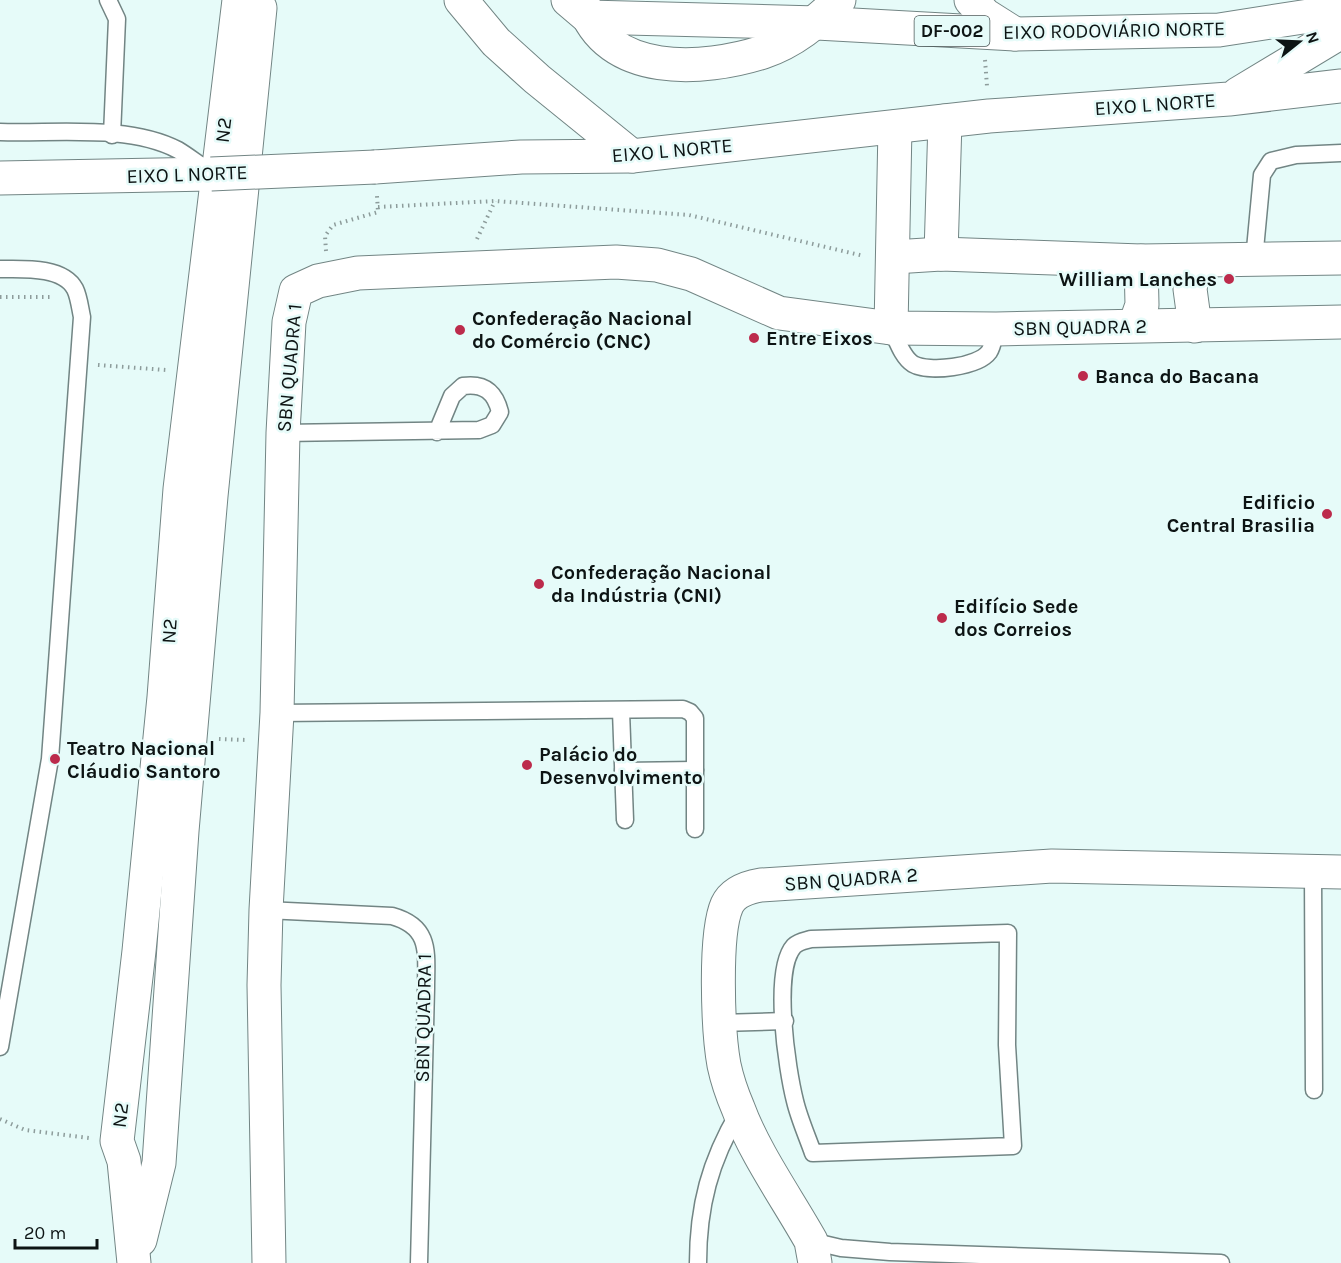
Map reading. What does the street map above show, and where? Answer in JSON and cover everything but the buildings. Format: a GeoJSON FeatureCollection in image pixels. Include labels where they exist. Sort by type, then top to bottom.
{"type":"FeatureCollection","features":[{"type":"Feature","properties":{"kind":"main road","name":"N2"},"geometry":{"type":"LineString","coordinates":[[134,1262],[124,1161],[117,1141],[139,951],[164,697],[180,489],[239,0]]}},
{"type":"Feature","properties":{"kind":"main road","name":"N2"},"geometry":{"type":"LineString","coordinates":[[134,1262],[159,1163],[182,831],[261,0]]}},
{"type":"Feature","properties":{"kind":"main road"},"geometry":{"type":"LineString","coordinates":[[461,0],[496,42],[632,156]]}},
{"type":"Feature","properties":{"kind":"main road"},"geometry":{"type":"LineString","coordinates":[[580,6],[607,40],[626,53],[651,62],[687,66],[727,62],[765,51],[817,23],[839,0]]}},
{"type":"Feature","properties":{"kind":"main road"},"geometry":{"type":"LineString","coordinates":[[971,0],[999,34]]}},
{"type":"Feature","properties":{"kind":"main road","name":"EIXO RODOVIÁRIO NORTE"},"geometry":{"type":"LineString","coordinates":[[580,6],[999,34],[1219,30],[1341,11]]}},
{"type":"Feature","properties":{"kind":"main road"},"geometry":{"type":"LineString","coordinates":[[1229,99],[1341,32]]}},
{"type":"Feature","properties":{"kind":"main road","name":"EIXO L NORTE"},"geometry":{"type":"LineString","coordinates":[[0,178],[213,174],[375,167],[521,157],[632,156],[989,116],[1229,99],[1341,86]]}},
{"type":"Feature","properties":{"kind":"main road"},"geometry":{"type":"LineString","coordinates":[[941,254],[945,121]]}},
{"type":"Feature","properties":{"kind":"main road"},"geometry":{"type":"LineString","coordinates":[[891,328],[895,127]]}},
{"type":"Feature","properties":{"kind":"main road"},"geometry":{"type":"LineString","coordinates":[[894,260],[941,254],[1141,261],[1341,258]]}},
{"type":"Feature","properties":{"kind":"main road"},"geometry":{"type":"LineString","coordinates":[[1135,325],[1142,305],[1141,261]]}},
{"type":"Feature","properties":{"kind":"main road"},"geometry":{"type":"LineString","coordinates":[[1195,261],[1190,289],[1195,326]]}},
{"type":"Feature","properties":{"kind":"main road","name":"SBN QUADRA 1"},"geometry":{"type":"LineString","coordinates":[[270,1263],[264,1008],[266,910],[277,713],[283,434],[289,322],[296,291],[318,280],[358,273],[616,262],[657,265],[691,274],[779,313],[891,328]]}},
{"type":"Feature","properties":{"kind":"main road","name":"SBN QUADRA 2"},"geometry":{"type":"LineString","coordinates":[[891,328],[996,329],[1341,322]]}},
{"type":"Feature","properties":{"kind":"main road"},"geometry":{"type":"LineString","coordinates":[[180,489],[190,500],[196,515],[184,684],[193,709]]}},
{"type":"Feature","properties":{"kind":"main road"},"geometry":{"type":"LineString","coordinates":[[139,951],[152,944],[160,931],[168,857],[182,831]]}},
{"type":"Feature","properties":{"kind":"main road","name":"SBN QUADRA 2"},"geometry":{"type":"LineString","coordinates":[[813,1252],[739,1112],[724,1063],[720,1023],[720,935],[727,903],[737,893],[748,887],[1052,866],[1327,872]]}},
{"type":"Feature","properties":{"kind":"lane"},"geometry":{"type":"LineString","coordinates":[[108,0],[117,20],[112,135]]}},
{"type":"Feature","properties":{"kind":"lane"},"geometry":{"type":"LineString","coordinates":[[0,132],[142,138],[176,149],[213,174]]}},
{"type":"Feature","properties":{"kind":"lane"},"geometry":{"type":"LineString","coordinates":[[1254,260],[1262,175],[1271,161],[1296,155],[1341,153]]}},
{"type":"Feature","properties":{"kind":"lane"},"geometry":{"type":"LineString","coordinates":[[0,269],[51,273],[63,277],[74,287],[82,317],[50,759],[0,1047]]}},
{"type":"Feature","properties":{"kind":"lane"},"geometry":{"type":"LineString","coordinates":[[283,434],[437,432]]}},
{"type":"Feature","properties":{"kind":"lane"},"geometry":{"type":"LineString","coordinates":[[277,713],[621,711],[671,708],[690,712],[695,718],[694,829]]}},
{"type":"Feature","properties":{"kind":"lane"},"geometry":{"type":"LineString","coordinates":[[621,711],[625,820]]}},
{"type":"Feature","properties":{"kind":"lane"},"geometry":{"type":"LineString","coordinates":[[623,771],[694,770]]}},
{"type":"Feature","properties":{"kind":"lane"},"geometry":{"type":"LineString","coordinates":[[1314,1090],[1327,872]]}},
{"type":"Feature","properties":{"kind":"lane","name":"SBN QUADRA 1"},"geometry":{"type":"LineString","coordinates":[[266,910],[392,916],[405,920],[421,933],[426,949],[426,988],[419,1263]]}},
{"type":"Feature","properties":{"kind":"lane"},"geometry":{"type":"LineString","coordinates":[[1008,933],[1007,1045],[1013,1146],[813,1153],[795,1103],[785,1046],[784,1021],[783,976],[792,948],[800,942],[1008,933]]}},
{"type":"Feature","properties":{"kind":"lane"},"geometry":{"type":"LineString","coordinates":[[720,1023],[784,1021]]}},
{"type":"Feature","properties":{"kind":"lane"},"geometry":{"type":"LineString","coordinates":[[698,1263],[698,1237],[706,1183],[723,1139],[739,1112]]}},
{"type":"Feature","properties":{"kind":"lane"},"geometry":{"type":"LineString","coordinates":[[813,1252],[841,1248],[890,1252],[1221,1263]]}},
{"type":"Feature","properties":{"kind":"path"},"geometry":{"type":"LineString","coordinates":[[989,116],[999,34]]}},
{"type":"Feature","properties":{"kind":"path"},"geometry":{"type":"LineString","coordinates":[[474,243],[495,201]]}},
{"type":"Feature","properties":{"kind":"path"},"geometry":{"type":"LineString","coordinates":[[378,207],[495,201],[689,215],[894,260]]}},
{"type":"Feature","properties":{"kind":"path"},"geometry":{"type":"LineString","coordinates":[[333,225],[378,212]]}},
{"type":"Feature","properties":{"kind":"path"},"geometry":{"type":"LineString","coordinates":[[0,297],[78,297]]}},
{"type":"Feature","properties":{"kind":"path"},"geometry":{"type":"LineString","coordinates":[[108,366],[178,371]]}},
{"type":"Feature","properties":{"kind":"path"},"geometry":{"type":"LineString","coordinates":[[218,739],[257,740]]}},
{"type":"Feature","properties":{"kind":"path"},"geometry":{"type":"LineString","coordinates":[[0,1119],[25,1130],[75,1137]]}},
{"type":"Feature","properties":{"kind":"place","name":"William Lanches"},"geometry":{"type":"Point","coordinates":[1229,279]}},
{"type":"Feature","properties":{"kind":"place","name":"Confederação Nacional do Comércio (CNC)"},"geometry":{"type":"Point","coordinates":[460,330]}},
{"type":"Feature","properties":{"kind":"place","name":"Entre Eixos"},"geometry":{"type":"Point","coordinates":[754,338]}},
{"type":"Feature","properties":{"kind":"place","name":"Banca do Bacana"},"geometry":{"type":"Point","coordinates":[1083,376]}},
{"type":"Feature","properties":{"kind":"place","name":"Edificio Central Brasilia"},"geometry":{"type":"Point","coordinates":[1327,514]}},
{"type":"Feature","properties":{"kind":"place","name":"Confederação Nacional da Indústria (CNI)"},"geometry":{"type":"Point","coordinates":[539,584]}},
{"type":"Feature","properties":{"kind":"place","name":"Edifício Sede dos Correios"},"geometry":{"type":"Point","coordinates":[942,618]}},
{"type":"Feature","properties":{"kind":"place","name":"Teatro Nacional Cláudio Santoro"},"geometry":{"type":"Point","coordinates":[55,759]}},
{"type":"Feature","properties":{"kind":"place","name":"Palácio do Desenvolvimento"},"geometry":{"type":"Point","coordinates":[527,765]}}]}
